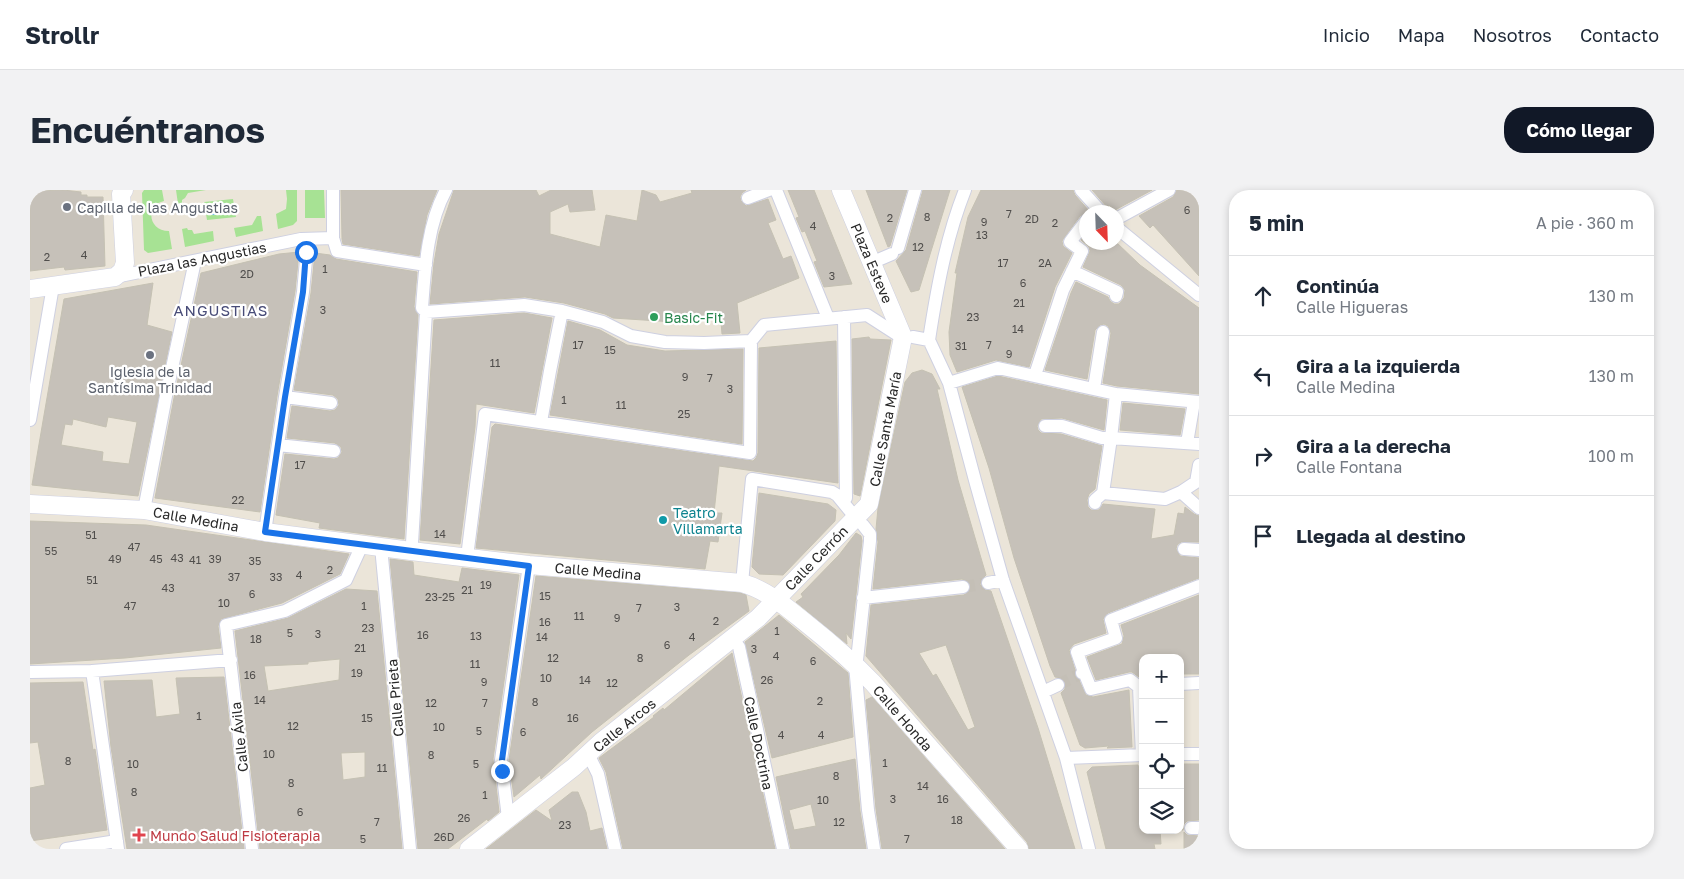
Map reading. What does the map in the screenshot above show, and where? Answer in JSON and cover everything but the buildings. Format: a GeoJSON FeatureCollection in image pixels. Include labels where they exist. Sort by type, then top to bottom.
{"type":"FeatureCollection","features":[{"type":"Feature","properties":{"kind":"street"},"geometry":{"type":"LineString","coordinates":[[333,190],[333,238],[337,251],[426,264]]}},
{"type":"Feature","properties":{"kind":"street"},"geometry":{"type":"LineString","coordinates":[[412,543],[426,312],[422,308],[426,264],[436,212],[446,190]]}},
{"type":"Feature","properties":{"kind":"street"},"geometry":{"type":"LineString","coordinates":[[748,198],[768,190]]}},
{"type":"Feature","properties":{"kind":"street"},"geometry":{"type":"LineString","coordinates":[[776,190],[828,318]]}},
{"type":"Feature","properties":{"kind":"street","name":"Plaza Esteve"},"geometry":{"type":"LineString","coordinates":[[842,190],[905,336]]}},
{"type":"Feature","properties":{"kind":"street"},"geometry":{"type":"LineString","coordinates":[[878,260],[895,251],[915,190]]}},
{"type":"Feature","properties":{"kind":"street"},"geometry":{"type":"LineString","coordinates":[[965,190],[956,214],[941,269],[929,340],[949,383],[1003,580],[1066,758],[1089,849]]}},
{"type":"Feature","properties":{"kind":"street"},"geometry":{"type":"LineString","coordinates":[[1081,190],[1092,205]]}},
{"type":"Feature","properties":{"kind":"street"},"geometry":{"type":"LineString","coordinates":[[1124,215],[1168,190]]}},
{"type":"Feature","properties":{"kind":"street","name":"Plaza las Angustias"},"geometry":{"type":"LineString","coordinates":[[115,277],[122,271],[125,264],[121,191]]}},
{"type":"Feature","properties":{"kind":"street"},"geometry":{"type":"LineString","coordinates":[[1079,230],[1070,242],[1079,250]]}},
{"type":"Feature","properties":{"kind":"street"},"geometry":{"type":"LineString","coordinates":[[1124,234],[1199,295]]}},
{"type":"Feature","properties":{"kind":"street","name":"Plaza las Angustias"},"geometry":{"type":"LineString","coordinates":[[115,277],[308,239],[333,238]]}},
{"type":"Feature","properties":{"kind":"street"},"geometry":{"type":"LineString","coordinates":[[265,532],[303,292],[308,239]]}},
{"type":"Feature","properties":{"kind":"street"},"geometry":{"type":"LineString","coordinates":[[1035,375],[1063,290],[1082,252],[1080,250]]}},
{"type":"Feature","properties":{"kind":"street"},"geometry":{"type":"LineString","coordinates":[[144,510],[195,261]]}},
{"type":"Feature","properties":{"kind":"street"},"geometry":{"type":"LineString","coordinates":[[1072,271],[1117,292],[1116,296]]}},
{"type":"Feature","properties":{"kind":"street"},"geometry":{"type":"LineString","coordinates":[[30,288],[115,277]]}},
{"type":"Feature","properties":{"kind":"street"},"geometry":{"type":"LineString","coordinates":[[30,420],[53,286]]}},
{"type":"Feature","properties":{"kind":"street"},"geometry":{"type":"LineString","coordinates":[[426,312],[524,305],[562,311],[603,322],[631,336],[665,342],[704,343],[751,340]]}},
{"type":"Feature","properties":{"kind":"street"},"geometry":{"type":"LineString","coordinates":[[541,422],[562,311]]}},
{"type":"Feature","properties":{"kind":"street"},"geometry":{"type":"LineString","coordinates":[[467,557],[485,414],[750,453],[751,340],[764,325],[867,315],[905,336],[929,340]]}},
{"type":"Feature","properties":{"kind":"street"},"geometry":{"type":"LineString","coordinates":[[844,317],[846,498]]}},
{"type":"Feature","properties":{"kind":"street"},"geometry":{"type":"LineString","coordinates":[[1094,388],[1102,332]]}},
{"type":"Feature","properties":{"kind":"street","name":"Calle Santa María"},"geometry":{"type":"LineString","coordinates":[[859,521],[871,498],[905,336]]}},
{"type":"Feature","properties":{"kind":"street"},"geometry":{"type":"LineString","coordinates":[[949,383],[998,368],[1116,394],[1196,402],[1193,444],[1102,438],[1062,426],[1045,426]]}},
{"type":"Feature","properties":{"kind":"street"},"geometry":{"type":"LineString","coordinates":[[1116,394],[1111,438],[1099,498],[1165,499],[1181,492],[1196,482],[1199,465]]}},
{"type":"Feature","properties":{"kind":"street"},"geometry":{"type":"LineString","coordinates":[[285,397],[331,402]]}},
{"type":"Feature","properties":{"kind":"street"},"geometry":{"type":"LineString","coordinates":[[278,445],[334,451]]}},
{"type":"Feature","properties":{"kind":"street"},"geometry":{"type":"LineString","coordinates":[[742,583],[752,479],[832,492],[837,495],[870,534],[856,662],[868,810],[874,849]]}},
{"type":"Feature","properties":{"kind":"street"},"geometry":{"type":"LineString","coordinates":[[1181,492],[1199,508]]}},
{"type":"Feature","properties":{"kind":"street","name":"Calle Medina"},"geometry":{"type":"LineString","coordinates":[[30,504],[144,510],[265,532],[381,548],[529,566],[742,583],[752,585],[776,598]]}},
{"type":"Feature","properties":{"kind":"street","name":"Calle Cerrón"},"geometry":{"type":"LineString","coordinates":[[776,598],[859,521]]}},
{"type":"Feature","properties":{"kind":"street","name":"Calle Ávila"},"geometry":{"type":"LineString","coordinates":[[252,849],[226,625],[285,611],[346,580],[362,545]]}},
{"type":"Feature","properties":{"kind":"street","name":"Calle Prieta"},"geometry":{"type":"LineString","coordinates":[[381,548],[410,849]]}},
{"type":"Feature","properties":{"kind":"street"},"geometry":{"type":"LineString","coordinates":[[1184,549],[1199,550]]}},
{"type":"Feature","properties":{"kind":"street"},"geometry":{"type":"LineString","coordinates":[[508,818],[502,760],[529,566]]}},
{"type":"Feature","properties":{"kind":"street"},"geometry":{"type":"LineString","coordinates":[[988,582],[1003,580]]}},
{"type":"Feature","properties":{"kind":"street"},"geometry":{"type":"LineString","coordinates":[[1139,686],[1130,680],[1091,688],[1083,672],[1077,652],[1116,638],[1111,620],[1199,586]]}},
{"type":"Feature","properties":{"kind":"street"},"geometry":{"type":"LineString","coordinates":[[863,598],[963,587]]}},
{"type":"Feature","properties":{"kind":"street","name":"Calle Arcos"},"geometry":{"type":"LineString","coordinates":[[469,849],[574,767],[678,680],[733,639],[758,618],[776,598]]}},
{"type":"Feature","properties":{"kind":"street","name":"Calle Honda"},"geometry":{"type":"LineString","coordinates":[[776,598],[856,662],[1019,849]]}},
{"type":"Feature","properties":{"kind":"street","name":"Calle Doctrina"},"geometry":{"type":"LineString","coordinates":[[733,639],[739,647],[783,849]]}},
{"type":"Feature","properties":{"kind":"street"},"geometry":{"type":"LineString","coordinates":[[30,672],[92,670],[230,660]]}},
{"type":"Feature","properties":{"kind":"street"},"geometry":{"type":"LineString","coordinates":[[66,849],[117,845],[92,670]]}},
{"type":"Feature","properties":{"kind":"street"},"geometry":{"type":"LineString","coordinates":[[1184,684],[1199,683]]}},
{"type":"Feature","properties":{"kind":"street"},"geometry":{"type":"LineString","coordinates":[[1043,692],[1058,684]]}},
{"type":"Feature","properties":{"kind":"street"},"geometry":{"type":"LineString","coordinates":[[1141,699],[1142,744]]}},
{"type":"Feature","properties":{"kind":"street"},"geometry":{"type":"LineString","coordinates":[[588,754],[598,774],[615,849]]}},
{"type":"Feature","properties":{"kind":"street"},"geometry":{"type":"LineString","coordinates":[[1184,754],[1199,754]]}},
{"type":"Feature","properties":{"kind":"street"},"geometry":{"type":"LineString","coordinates":[[1066,758],[1139,755]]}},
{"type":"Feature","properties":{"kind":"green space"},"geometry":{"type":"Polygon","coordinates":[[[144,190],[162,190],[164,201],[154,207],[152,218],[153,223],[157,227],[169,231],[172,249],[148,253],[144,250],[142,193],[144,190]]]}},
{"type":"Feature","properties":{"kind":"green space"},"geometry":{"type":"Polygon","coordinates":[[[176,190],[206,190],[188,193],[182,200],[182,203],[178,204],[176,190]]]}},
{"type":"Feature","properties":{"kind":"green space"},"geometry":{"type":"Polygon","coordinates":[[[286,190],[297,190],[297,221],[293,225],[278,229],[276,214],[286,209],[286,190]]]}},
{"type":"Feature","properties":{"kind":"green space"},"geometry":{"type":"Polygon","coordinates":[[[305,190],[324,190],[325,218],[305,218],[305,190]]]}},
{"type":"Feature","properties":{"kind":"green space"},"geometry":{"type":"Polygon","coordinates":[[[233,199],[236,217],[207,220],[204,202],[233,199]],[[225,203],[213,205],[211,207],[212,215],[227,214],[229,212],[228,205],[225,203]]]}},
{"type":"Feature","properties":{"kind":"green space"},"geometry":{"type":"Polygon","coordinates":[[[257,216],[261,216],[263,231],[236,237],[234,228],[252,225],[257,216]]]}},
{"type":"Feature","properties":{"kind":"green space"},"geometry":{"type":"Polygon","coordinates":[[[182,229],[192,230],[194,234],[213,231],[214,241],[185,247],[182,229]]]}},
{"type":"Feature","properties":{"kind":"water"},"geometry":{"type":"Polygon","coordinates":[[[226,203],[229,212],[227,214],[212,215],[211,207],[213,205],[226,203]]]}},
{"type":"Feature","properties":{"kind":"tunnel"},"geometry":{"type":"LineString","coordinates":[[963,587],[988,583]]}},
{"type":"Feature","properties":{"kind":"tunnel"},"geometry":{"type":"LineString","coordinates":[[1058,685],[1082,673]]}},
{"type":"Feature","properties":{"kind":"place","name":"Capilla de las Angustias"},"geometry":{"type":"Point","coordinates":[67,207]}},
{"type":"Feature","properties":{"kind":"place","name":"Basic-Fit"},"geometry":{"type":"Point","coordinates":[654,317]}},
{"type":"Feature","properties":{"kind":"place","name":"Iglesia de la Santísima Trinidad"},"geometry":{"type":"Point","coordinates":[150,355]}},
{"type":"Feature","properties":{"kind":"place","name":"Teatro Villamarta"},"geometry":{"type":"Point","coordinates":[663,520]}},
{"type":"Feature","properties":{"kind":"place","name":"Mundo Salud Fisioterapia"},"geometry":{"type":"Point","coordinates":[139,835]}},
{"type":"Feature","properties":{"kind":"district","name":"ANGUSTIAS"},"geometry":{"type":"Point","coordinates":[221,310]}},
{"type":"Feature","properties":{"kind":"route"},"geometry":{"type":"LineString","coordinates":[[306,252],[303,292],[265,532],[529,566],[502,771]]}}]}
